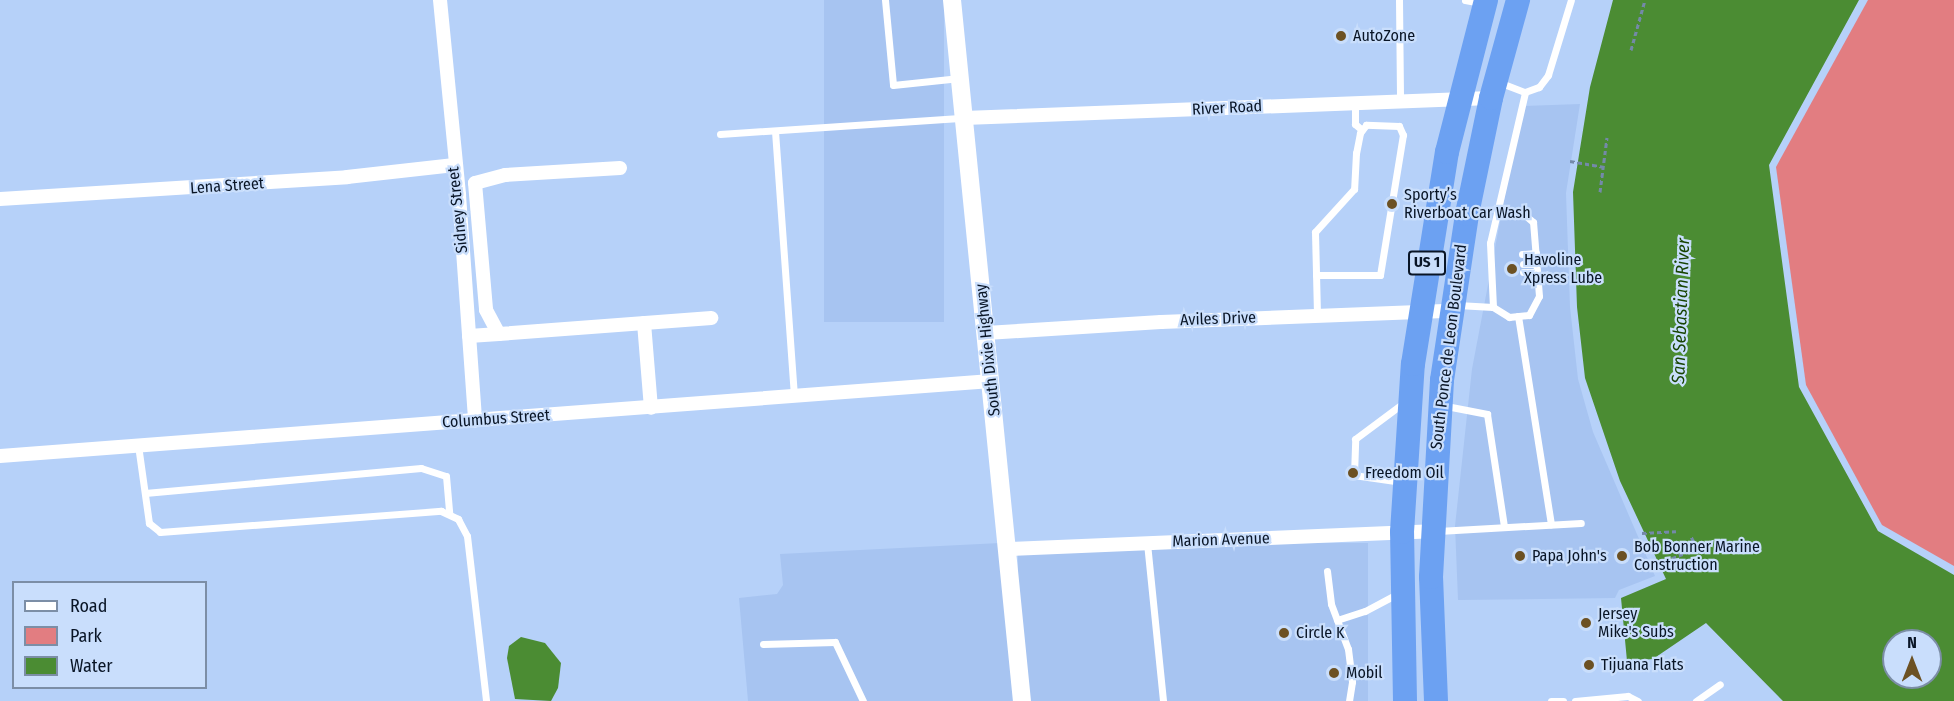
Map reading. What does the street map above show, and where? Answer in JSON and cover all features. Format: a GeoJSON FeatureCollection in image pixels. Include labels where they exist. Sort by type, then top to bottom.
{"type":"FeatureCollection","features":[{"type":"Feature","properties":{"kind":"highway","name":"South Ponce de Leon Boulevard"},"geometry":{"type":"LineString","coordinates":[[1437,701],[1432,531],[1440,406],[1451,308],[1493,90],[1518,0]]}},
{"type":"Feature","properties":{"kind":"highway","name":"South Ponce de Leon Boulevard"},"geometry":{"type":"LineString","coordinates":[[1405,701],[1402,532],[1410,398],[1419,311],[1479,2]]}},
{"type":"Feature","properties":{"kind":"main road","name":"South Dixie Highway"},"geometry":{"type":"LineString","coordinates":[[952,0],[1009,549],[1022,701]]}},
{"type":"Feature","properties":{"kind":"street","name":"Sidney Street"},"geometry":{"type":"LineString","coordinates":[[440,0],[475,420]]}},
{"type":"Feature","properties":{"kind":"street","name":"River Road"},"geometry":{"type":"LineString","coordinates":[[964,118],[1459,100],[1493,90]]}},
{"type":"Feature","properties":{"kind":"street","name":"Lena Street"},"geometry":{"type":"LineString","coordinates":[[0,199],[324,178],[454,165]]}},
{"type":"Feature","properties":{"kind":"street"},"geometry":{"type":"LineString","coordinates":[[499,334],[486,310],[475,183],[505,175],[620,168]]}},
{"type":"Feature","properties":{"kind":"street","name":"Aviles Drive"},"geometry":{"type":"LineString","coordinates":[[986,333],[1451,308]]}},
{"type":"Feature","properties":{"kind":"street"},"geometry":{"type":"LineString","coordinates":[[469,336],[711,318]]}},
{"type":"Feature","properties":{"kind":"street"},"geometry":{"type":"LineString","coordinates":[[644,323],[651,408]]}},
{"type":"Feature","properties":{"kind":"street","name":"Columbus Street"},"geometry":{"type":"LineString","coordinates":[[0,456],[991,381]]}},
{"type":"Feature","properties":{"kind":"street","name":"Marion Avenue"},"geometry":{"type":"LineString","coordinates":[[1009,549],[1432,531]]}},
{"type":"Feature","properties":{"kind":"lane"},"geometry":{"type":"LineString","coordinates":[[885,0],[893,85],[960,78]]}},
{"type":"Feature","properties":{"kind":"lane"},"geometry":{"type":"LineString","coordinates":[[1399,0],[1400,102]]}},
{"type":"Feature","properties":{"kind":"lane"},"geometry":{"type":"LineString","coordinates":[[1493,90],[1525,92],[1539,87],[1548,75],[1571,0]]}},
{"type":"Feature","properties":{"kind":"lane"},"geometry":{"type":"LineString","coordinates":[[1493,307],[1491,255],[1498,210],[1525,92]]}},
{"type":"Feature","properties":{"kind":"lane"},"geometry":{"type":"LineString","coordinates":[[1355,104],[1355,124],[1362,130]]}},
{"type":"Feature","properties":{"kind":"lane"},"geometry":{"type":"LineString","coordinates":[[720,134],[964,118]]}},
{"type":"Feature","properties":{"kind":"lane"},"geometry":{"type":"LineString","coordinates":[[1316,274],[1380,275],[1403,135],[1399,126],[1382,123],[1366,125],[1362,130],[1356,153],[1354,189],[1315,232],[1316,274],[1317,315]]}},
{"type":"Feature","properties":{"kind":"lane"},"geometry":{"type":"LineString","coordinates":[[775,131],[794,397]]}},
{"type":"Feature","properties":{"kind":"lane"},"geometry":{"type":"LineString","coordinates":[[1451,308],[1493,307],[1509,317],[1529,315],[1539,296],[1533,222],[1521,212],[1498,210]]}},
{"type":"Feature","properties":{"kind":"lane"},"geometry":{"type":"LineString","coordinates":[[1522,254],[1536,253]]}},
{"type":"Feature","properties":{"kind":"lane"},"geometry":{"type":"LineString","coordinates":[[1491,255],[1500,255]]}},
{"type":"Feature","properties":{"kind":"lane"},"geometry":{"type":"LineString","coordinates":[[1491,266],[1501,265]]}},
{"type":"Feature","properties":{"kind":"lane"},"geometry":{"type":"LineString","coordinates":[[1523,268],[1537,268]]}},
{"type":"Feature","properties":{"kind":"lane"},"geometry":{"type":"LineString","coordinates":[[1491,274],[1502,274]]}},
{"type":"Feature","properties":{"kind":"lane"},"geometry":{"type":"LineString","coordinates":[[1518,316],[1551,525]]}},
{"type":"Feature","properties":{"kind":"lane"},"geometry":{"type":"LineString","coordinates":[[1404,482],[1354,476],[1355,439],[1410,398]]}},
{"type":"Feature","properties":{"kind":"lane"},"geometry":{"type":"LineString","coordinates":[[1440,406],[1487,414],[1504,527]]}},
{"type":"Feature","properties":{"kind":"lane"},"geometry":{"type":"LineString","coordinates":[[138,445],[149,524],[160,532],[449,513],[458,519],[467,536],[486,701]]}},
{"type":"Feature","properties":{"kind":"lane"},"geometry":{"type":"LineString","coordinates":[[145,493],[421,468],[446,476],[449,513]]}},
{"type":"Feature","properties":{"kind":"lane"},"geometry":{"type":"LineString","coordinates":[[1432,531],[1581,523]]}},
{"type":"Feature","properties":{"kind":"lane"},"geometry":{"type":"LineString","coordinates":[[1147,543],[1163,701]]}},
{"type":"Feature","properties":{"kind":"lane"},"geometry":{"type":"LineString","coordinates":[[1327,571],[1337,620],[1348,649],[1352,682],[1349,701]]}},
{"type":"Feature","properties":{"kind":"lane"},"geometry":{"type":"LineString","coordinates":[[1337,620],[1365,611],[1402,591]]}},
{"type":"Feature","properties":{"kind":"lane"},"geometry":{"type":"LineString","coordinates":[[763,644],[835,642],[863,701]]}},
{"type":"Feature","properties":{"kind":"lane"},"geometry":{"type":"LineString","coordinates":[[1696,701],[1720,684]]}},
{"type":"Feature","properties":{"kind":"lane"},"geometry":{"type":"LineString","coordinates":[[1575,701],[1628,696],[1638,701]]}},
{"type":"Feature","properties":{"kind":"lane"},"geometry":{"type":"LineString","coordinates":[[1551,700],[1563,701]]}},
{"type":"Feature","properties":{"kind":"path"},"geometry":{"type":"LineString","coordinates":[[1630,50],[1645,0]]}},
{"type":"Feature","properties":{"kind":"path"},"geometry":{"type":"LineString","coordinates":[[1600,192],[1607,137]]}},
{"type":"Feature","properties":{"kind":"path"},"geometry":{"type":"LineString","coordinates":[[1570,161],[1604,167]]}},
{"type":"Feature","properties":{"kind":"path"},"geometry":{"type":"LineString","coordinates":[[1642,533],[1676,531]]}},
{"type":"Feature","properties":{"kind":"path"},"geometry":{"type":"LineString","coordinates":[[1658,564],[1697,548],[1692,536]]}},
{"type":"Feature","properties":{"kind":"shaded area"},"geometry":{"type":"Polygon","coordinates":[[[824,0],[944,0],[944,322],[824,322],[824,0]]]}},
{"type":"Feature","properties":{"kind":"shaded area"},"geometry":{"type":"Polygon","coordinates":[[[1580,104],[1566,193],[1570,307],[1578,379],[1593,432],[1655,576],[1619,590],[1615,598],[1458,600],[1455,526],[1472,369],[1522,106],[1580,104]]]}},
{"type":"Feature","properties":{"kind":"shaded area"},"geometry":{"type":"Polygon","coordinates":[[[1000,543],[1014,701],[748,701],[739,598],[777,594],[783,585],[780,554],[1000,543]]]}},
{"type":"Feature","properties":{"kind":"shaded area"},"geometry":{"type":"Polygon","coordinates":[[[1018,543],[1368,543],[1368,701],[1018,701],[1018,543]]]}},
{"type":"Feature","properties":{"kind":"green space"},"geometry":{"type":"Polygon","coordinates":[[[1868,0],[1954,0],[1954,566],[1882,525],[1806,385],[1776,167],[1868,0]]]}},
{"type":"Feature","properties":{"kind":"water","name":"San Sebastian River"},"geometry":{"type":"Polygon","coordinates":[[[1613,0],[1859,0],[1769,165],[1799,387],[1878,531],[1954,575],[1954,701],[1783,701],[1706,623],[1653,659],[1627,661],[1621,598],[1666,579],[1620,481],[1585,378],[1577,307],[1573,192],[1590,87],[1613,0]]]}},
{"type":"Feature","properties":{"kind":"water"},"geometry":{"type":"Polygon","coordinates":[[[521,637],[545,643],[561,663],[558,688],[551,701],[515,699],[507,658],[509,646],[521,637]]]}},
{"type":"Feature","properties":{"kind":"place","name":"AutoZone"},"geometry":{"type":"Point","coordinates":[1341,36]}},
{"type":"Feature","properties":{"kind":"place","name":"Sporty’s Riverboat Car Wash"},"geometry":{"type":"Point","coordinates":[1392,204]}},
{"type":"Feature","properties":{"kind":"place","name":"Havoline Xpress Lube"},"geometry":{"type":"Point","coordinates":[1512,269]}},
{"type":"Feature","properties":{"kind":"place","name":"Freedom Oil"},"geometry":{"type":"Point","coordinates":[1353,473]}},
{"type":"Feature","properties":{"kind":"place","name":"Papa John's"},"geometry":{"type":"Point","coordinates":[1520,556]}},
{"type":"Feature","properties":{"kind":"place","name":"Bob Bonner Marine Construction"},"geometry":{"type":"Point","coordinates":[1622,556]}},
{"type":"Feature","properties":{"kind":"place","name":"Jersey Mike's Subs"},"geometry":{"type":"Point","coordinates":[1586,623]}},
{"type":"Feature","properties":{"kind":"place","name":"Circle K"},"geometry":{"type":"Point","coordinates":[1284,633]}},
{"type":"Feature","properties":{"kind":"place","name":"Tijuana Flats"},"geometry":{"type":"Point","coordinates":[1589,665]}},
{"type":"Feature","properties":{"kind":"place","name":"Mobil"},"geometry":{"type":"Point","coordinates":[1334,673]}}]}
